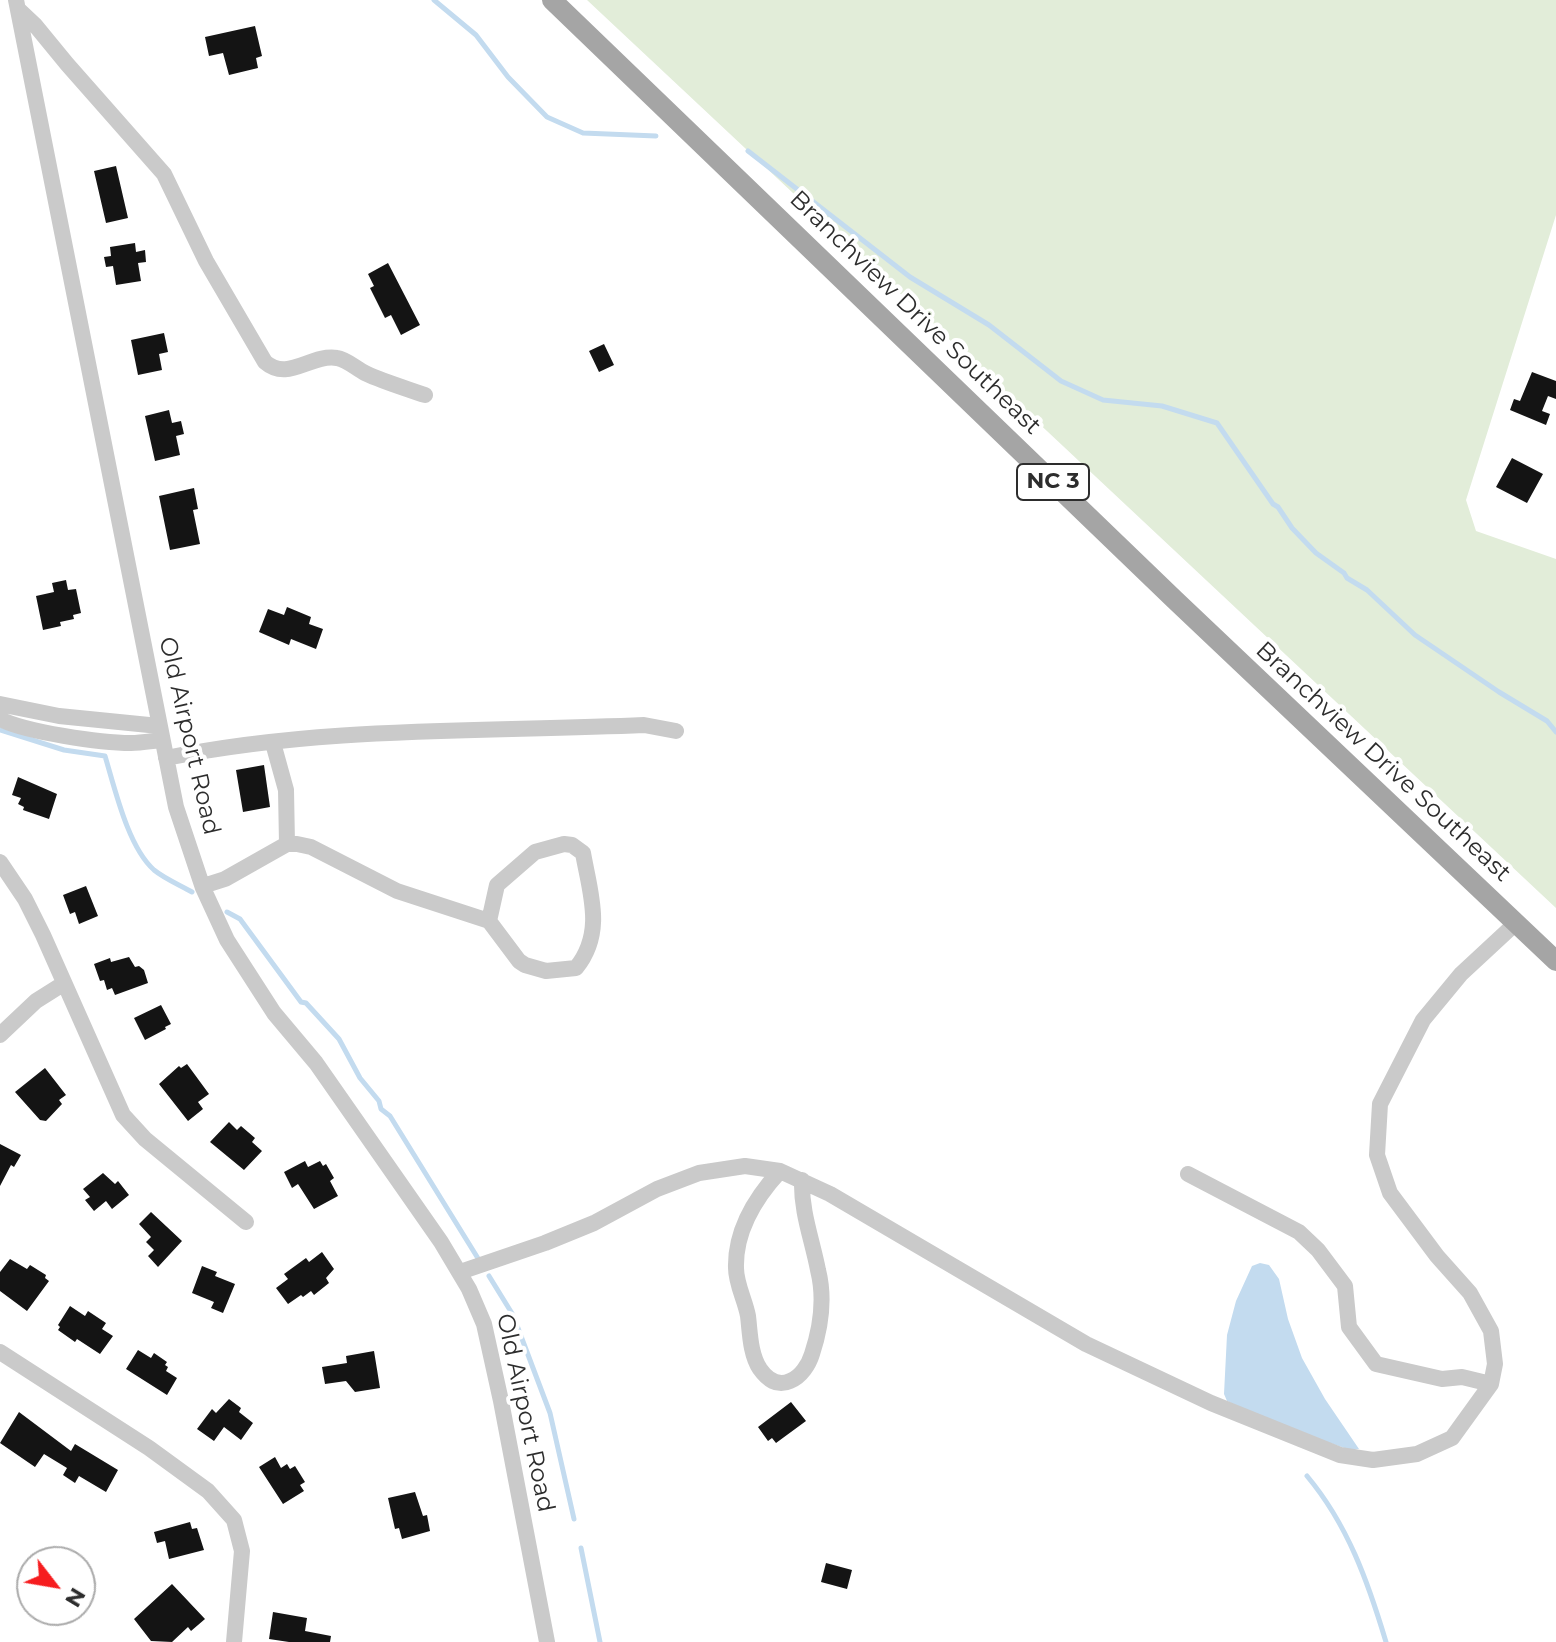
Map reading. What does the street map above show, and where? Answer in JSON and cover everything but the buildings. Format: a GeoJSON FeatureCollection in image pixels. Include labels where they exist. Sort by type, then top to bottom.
{"type":"FeatureCollection","features":[{"type":"Feature","properties":{"kind":"main road","name":"Branchview Drive Southeast"},"geometry":{"type":"LineString","coordinates":[[552,0],[1175,600],[1556,961]]}},
{"type":"Feature","properties":{"kind":"street"},"geometry":{"type":"LineString","coordinates":[[17,5],[164,174],[206,261],[265,362],[273,369],[290,370],[306,363],[337,358],[368,374],[425,395]]}},
{"type":"Feature","properties":{"kind":"street","name":"Old Airport Road"},"geometry":{"type":"LineString","coordinates":[[17,5],[176,807],[203,886],[227,940],[274,1013],[316,1063],[460,1272],[484,1324],[547,1642]]}},
{"type":"Feature","properties":{"kind":"street"},"geometry":{"type":"LineString","coordinates":[[0,704],[161,733]]}},
{"type":"Feature","properties":{"kind":"street"},"geometry":{"type":"LineString","coordinates":[[0,719],[42,731],[103,741],[132,743],[161,733]]}},
{"type":"Feature","properties":{"kind":"street"},"geometry":{"type":"LineString","coordinates":[[166,758],[273,743],[391,733],[644,725],[676,731]]}},
{"type":"Feature","properties":{"kind":"street"},"geometry":{"type":"LineString","coordinates":[[273,743],[286,790],[287,844]]}},
{"type":"Feature","properties":{"kind":"street"},"geometry":{"type":"LineString","coordinates":[[203,886],[225,879],[287,844],[311,847],[397,891],[489,921],[512,953],[525,965],[546,971],[576,968],[584,958],[595,926],[583,853],[572,845],[564,844],[535,852],[497,885],[489,921]]}},
{"type":"Feature","properties":{"kind":"street"},"geometry":{"type":"LineString","coordinates":[[0,862],[25,899],[43,935],[123,1115],[145,1139],[246,1222]]}},
{"type":"Feature","properties":{"kind":"street"},"geometry":{"type":"LineString","coordinates":[[460,1272],[594,1223],[657,1189],[699,1173],[745,1166],[780,1171],[830,1194],[1086,1344],[1211,1403],[1340,1455],[1373,1460],[1417,1454],[1452,1438],[1491,1384],[1495,1364],[1491,1331],[1470,1293],[1437,1256],[1390,1193],[1377,1155],[1380,1104],[1423,1020],[1461,974],[1516,923]]}},
{"type":"Feature","properties":{"kind":"street"},"geometry":{"type":"LineString","coordinates":[[0,1035],[36,1001],[63,984]]}},
{"type":"Feature","properties":{"kind":"street"},"geometry":{"type":"LineString","coordinates":[[780,1171],[767,1185],[742,1230],[736,1271],[756,1363],[773,1382],[781,1383],[791,1381],[809,1364],[821,1318],[819,1272],[801,1203],[802,1180]]}},
{"type":"Feature","properties":{"kind":"street"},"geometry":{"type":"LineString","coordinates":[[1188,1174],[1299,1232],[1318,1250],[1345,1286],[1349,1327],[1376,1364],[1442,1379],[1462,1377],[1491,1384]]}},
{"type":"Feature","properties":{"kind":"street"},"geometry":{"type":"LineString","coordinates":[[0,1352],[149,1448],[208,1491],[234,1520],[242,1551],[234,1642]]}},
{"type":"Feature","properties":{"kind":"green space"},"geometry":{"type":"Polygon","coordinates":[[[587,0],[1556,0],[1556,215],[1466,500],[1476,531],[1556,559],[1556,908],[587,0]]]}},
{"type":"Feature","properties":{"kind":"water"},"geometry":{"type":"Polygon","coordinates":[[[1260,1263],[1269,1265],[1279,1279],[1288,1319],[1302,1358],[1359,1449],[1350,1450],[1274,1423],[1227,1401],[1224,1394],[1227,1335],[1236,1301],[1252,1266],[1260,1263]]]}},
{"type":"Feature","properties":{"kind":"waterway"},"geometry":{"type":"LineString","coordinates":[[434,0],[476,35],[508,77],[547,117],[583,133],[656,136]]}},
{"type":"Feature","properties":{"kind":"waterway"},"geometry":{"type":"LineString","coordinates":[[748,151],[910,277],[989,325],[1061,381],[1103,400],[1162,406],[1217,423],[1273,504],[1316,553],[1367,590],[1415,635],[1547,721],[1556,732]]}},
{"type":"Feature","properties":{"kind":"waterway"},"geometry":{"type":"LineString","coordinates":[[0,730],[64,750],[105,756],[130,833],[145,860],[158,873],[192,892]]}},
{"type":"Feature","properties":{"kind":"waterway"},"geometry":{"type":"LineString","coordinates":[[227,912],[240,919],[301,1002],[306,1003],[339,1039],[360,1078],[379,1101],[381,1109],[390,1116],[479,1260]]}},
{"type":"Feature","properties":{"kind":"waterway"},"geometry":{"type":"LineString","coordinates":[[489,1276],[513,1315],[550,1413],[574,1519]]}},
{"type":"Feature","properties":{"kind":"waterway"},"geometry":{"type":"LineString","coordinates":[[1307,1476],[1334,1514],[1355,1555],[1386,1642]]}},
{"type":"Feature","properties":{"kind":"waterway"},"geometry":{"type":"LineString","coordinates":[[581,1548],[600,1642]]}}]}
